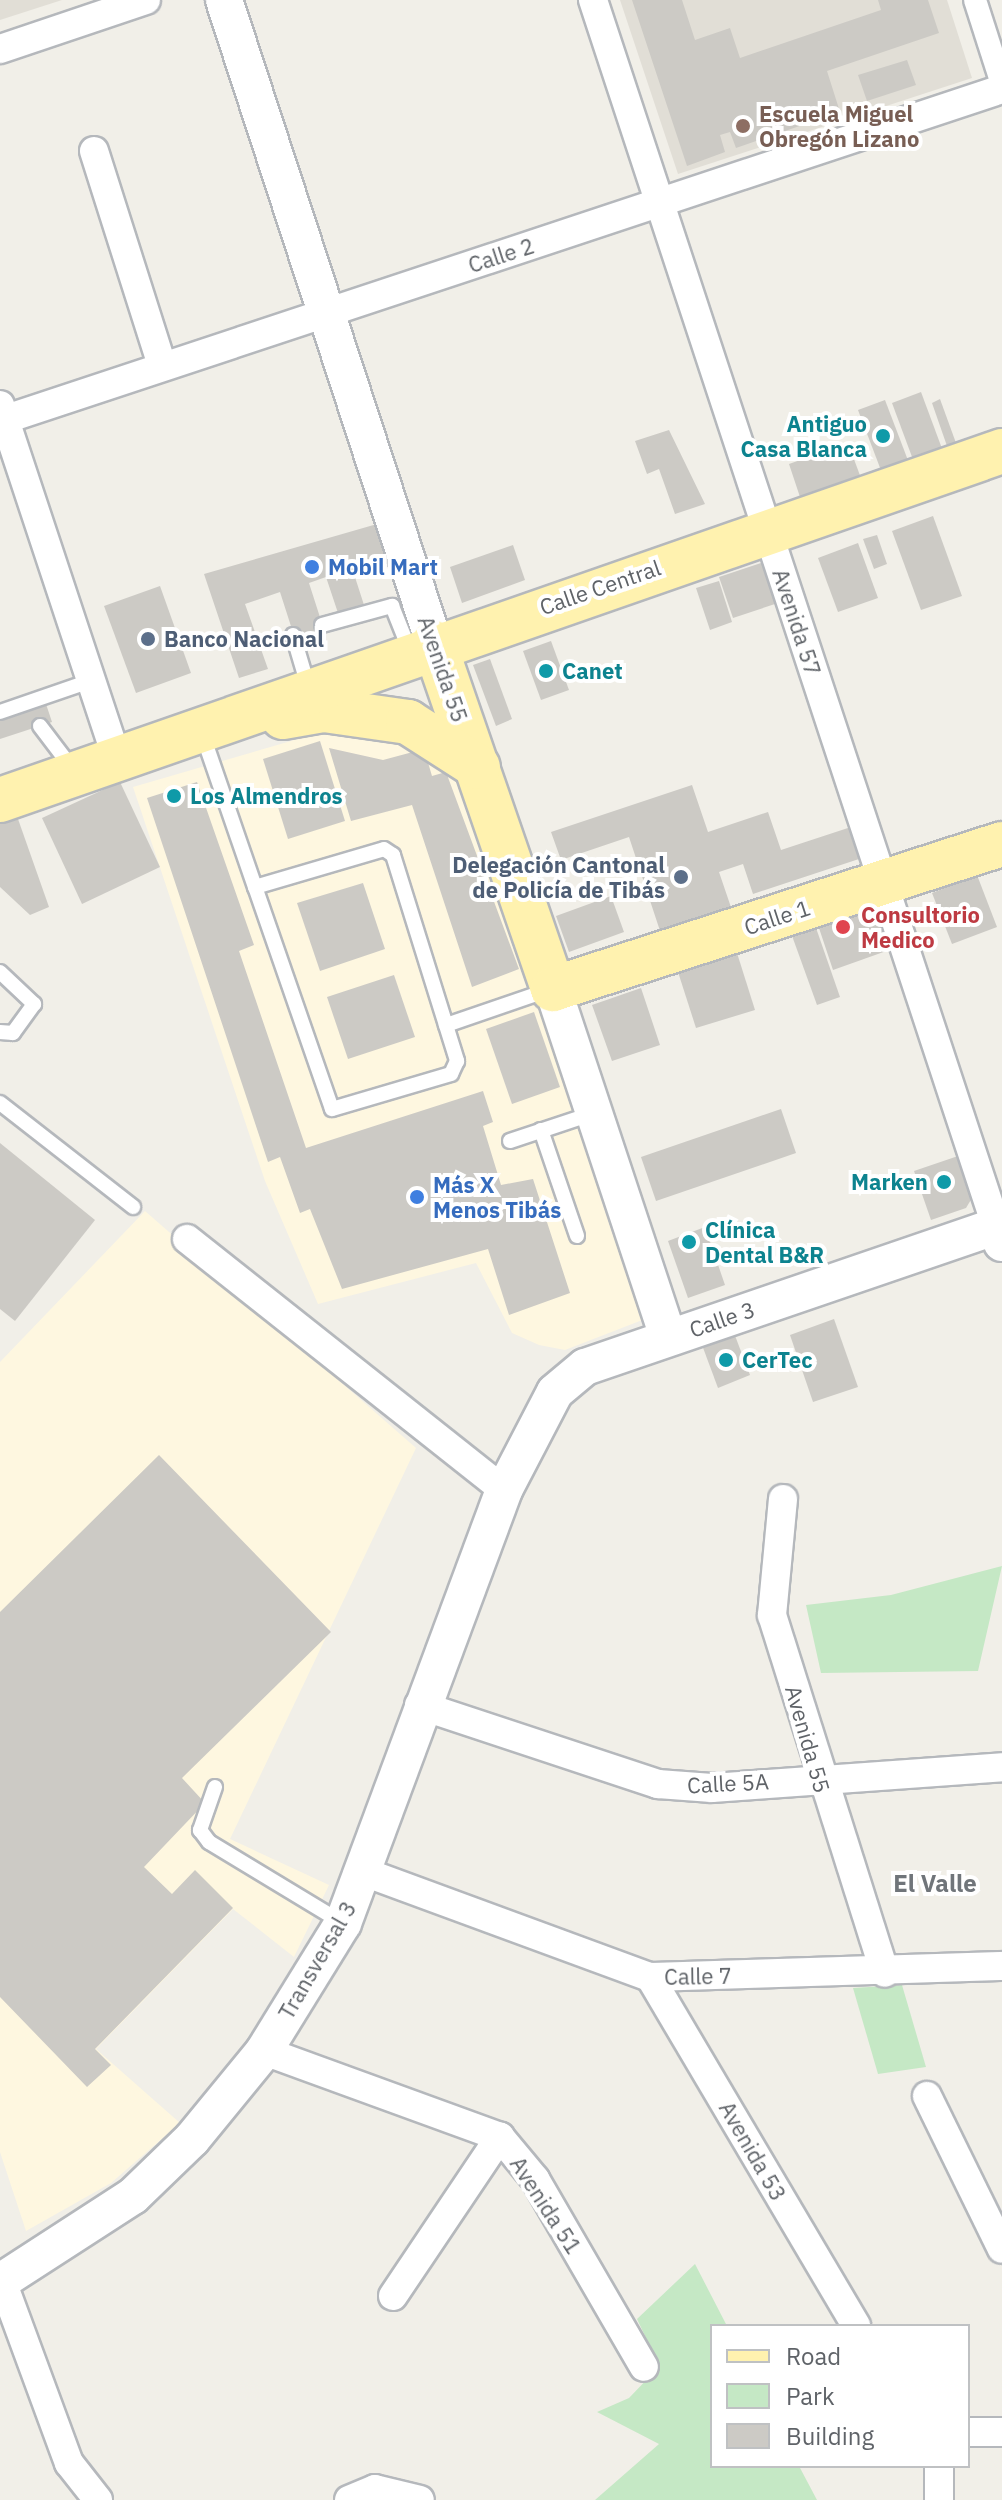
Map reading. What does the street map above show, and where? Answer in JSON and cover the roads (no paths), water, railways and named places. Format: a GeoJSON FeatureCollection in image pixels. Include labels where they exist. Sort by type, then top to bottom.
{"type":"FeatureCollection","features":[{"type":"Feature","properties":{"kind":"main road","name":"Calle Central"},"geometry":{"type":"LineString","coordinates":[[0,800],[202,732],[422,648],[1002,451]]}},
{"type":"Feature","properties":{"kind":"main road","name":"Avenida 55"},"geometry":{"type":"LineString","coordinates":[[422,648],[478,767],[553,989]]}},
{"type":"Feature","properties":{"kind":"main road","name":"Calle Central"},"geometry":{"type":"LineString","coordinates":[[202,732],[324,710],[367,712],[447,741],[478,767]]}},
{"type":"Feature","properties":{"kind":"main road","name":"Calle 1"},"geometry":{"type":"LineString","coordinates":[[553,989],[1002,844]]}},
{"type":"Feature","properties":{"kind":"street"},"geometry":{"type":"LineString","coordinates":[[0,49],[146,0]]}},
{"type":"Feature","properties":{"kind":"street","name":"Avenida 55"},"geometry":{"type":"LineString","coordinates":[[224,0],[325,313],[422,648]]}},
{"type":"Feature","properties":{"kind":"street","name":"Avenida 57"},"geometry":{"type":"LineString","coordinates":[[593,0],[1000,1231]]}},
{"type":"Feature","properties":{"kind":"street"},"geometry":{"type":"LineString","coordinates":[[975,0],[1002,87]]}},
{"type":"Feature","properties":{"kind":"street","name":"Calle 2"},"geometry":{"type":"LineString","coordinates":[[2,415],[325,313],[1002,87]]}},
{"type":"Feature","properties":{"kind":"street"},"geometry":{"type":"LineString","coordinates":[[94,151],[162,366]]}},
{"type":"Feature","properties":{"kind":"street"},"geometry":{"type":"LineString","coordinates":[[2,415],[118,761]]}},
{"type":"Feature","properties":{"kind":"street","name":"Avenida 55"},"geometry":{"type":"LineString","coordinates":[[553,989],[668,1337]]}},
{"type":"Feature","properties":{"kind":"street","name":"Calle 3"},"geometry":{"type":"LineString","coordinates":[[504,1490],[555,1392],[585,1367],[668,1337],[1000,1231]]}},
{"type":"Feature","properties":{"kind":"street"},"geometry":{"type":"LineString","coordinates":[[187,1239],[504,1490]]}},
{"type":"Feature","properties":{"kind":"street","name":"Transversal 3"},"geometry":{"type":"LineString","coordinates":[[1,2282],[133,2196],[192,2139],[264,2051],[343,1923],[364,1872],[419,1705],[504,1490]]}},
{"type":"Feature","properties":{"kind":"street","name":"Avenida 55"},"geometry":{"type":"LineString","coordinates":[[783,1499],[772,1615],[817,1775],[885,1973]]}},
{"type":"Feature","properties":{"kind":"street","name":"Calle 5A"},"geometry":{"type":"LineString","coordinates":[[419,1705],[658,1784],[712,1788],[817,1775],[1002,1767]]}},
{"type":"Feature","properties":{"kind":"street","name":"Calle 7"},"geometry":{"type":"LineString","coordinates":[[364,1872],[650,1977],[885,1973],[1002,1966]]}},
{"type":"Feature","properties":{"kind":"street","name":"Avenida 53"},"geometry":{"type":"LineString","coordinates":[[650,1977],[855,2324]]}},
{"type":"Feature","properties":{"kind":"street","name":"Avenida 51"},"geometry":{"type":"LineString","coordinates":[[264,2051],[500,2137],[535,2179],[644,2367]]}},
{"type":"Feature","properties":{"kind":"street"},"geometry":{"type":"LineString","coordinates":[[927,2096],[1002,2249]]}},
{"type":"Feature","properties":{"kind":"street"},"geometry":{"type":"LineString","coordinates":[[393,2296],[500,2137]]}},
{"type":"Feature","properties":{"kind":"street"},"geometry":{"type":"LineString","coordinates":[[1,2282],[69,2463],[98,2500]]}},
{"type":"Feature","properties":{"kind":"street"},"geometry":{"type":"LineString","coordinates":[[970,2432],[1002,2432]]}},
{"type":"Feature","properties":{"kind":"street"},"geometry":{"type":"LineString","coordinates":[[939,2468],[939,2500]]}},
{"type":"Feature","properties":{"kind":"street"},"geometry":{"type":"LineString","coordinates":[[349,2500],[375,2489],[420,2500]]}},
{"type":"Feature","properties":{"kind":"lane"},"geometry":{"type":"LineString","coordinates":[[322,625],[392,606],[422,648]]}},
{"type":"Feature","properties":{"kind":"lane"},"geometry":{"type":"LineString","coordinates":[[293,635],[309,689]]}},
{"type":"Feature","properties":{"kind":"lane"},"geometry":{"type":"LineString","coordinates":[[0,712],[25,706],[90,681]]}},
{"type":"Feature","properties":{"kind":"lane"},"geometry":{"type":"LineString","coordinates":[[40,726],[77,775]]}},
{"type":"Feature","properties":{"kind":"lane"},"geometry":{"type":"LineString","coordinates":[[202,732],[255,887],[332,1109],[451,1074],[457,1061],[390,851],[255,887]]}},
{"type":"Feature","properties":{"kind":"lane"},"geometry":{"type":"LineString","coordinates":[[0,972],[34,1004],[13,1033],[0,1032]]}},
{"type":"Feature","properties":{"kind":"lane"},"geometry":{"type":"LineString","coordinates":[[446,1025],[553,989]]}},
{"type":"Feature","properties":{"kind":"lane"},"geometry":{"type":"LineString","coordinates":[[0,1103],[133,1207]]}},
{"type":"Feature","properties":{"kind":"lane"},"geometry":{"type":"LineString","coordinates":[[510,1141],[594,1113]]}},
{"type":"Feature","properties":{"kind":"lane"},"geometry":{"type":"LineString","coordinates":[[541,1130],[577,1236]]}},
{"type":"Feature","properties":{"kind":"lane"},"geometry":{"type":"LineString","coordinates":[[215,1787],[200,1830],[209,1842],[343,1923]]}},
{"type":"Feature","properties":{"kind":"place","name":"Escuela Miguel Obregón Lizano"},"geometry":{"type":"Point","coordinates":[743,126]}},
{"type":"Feature","properties":{"kind":"place","name":"Antiguo Casa Blanca"},"geometry":{"type":"Point","coordinates":[883,436]}},
{"type":"Feature","properties":{"kind":"place","name":"Mobil Mart"},"geometry":{"type":"Point","coordinates":[312,567]}},
{"type":"Feature","properties":{"kind":"place","name":"Banco Nacional"},"geometry":{"type":"Point","coordinates":[148,639]}},
{"type":"Feature","properties":{"kind":"place","name":"Canet"},"geometry":{"type":"Point","coordinates":[546,671]}},
{"type":"Feature","properties":{"kind":"place","name":"Los Almendros"},"geometry":{"type":"Point","coordinates":[174,796]}},
{"type":"Feature","properties":{"kind":"place","name":"Delegación Cantonal de Policía de Tibás"},"geometry":{"type":"Point","coordinates":[681,877]}},
{"type":"Feature","properties":{"kind":"place","name":"Consultorio Medico"},"geometry":{"type":"Point","coordinates":[843,927]}},
{"type":"Feature","properties":{"kind":"place","name":"Marken"},"geometry":{"type":"Point","coordinates":[944,1182]}},
{"type":"Feature","properties":{"kind":"place","name":"Más X Menos Tibás"},"geometry":{"type":"Point","coordinates":[417,1197]}},
{"type":"Feature","properties":{"kind":"place","name":"Clínica Dental B&R"},"geometry":{"type":"Point","coordinates":[689,1242]}},
{"type":"Feature","properties":{"kind":"place","name":"CerTec"},"geometry":{"type":"Point","coordinates":[726,1360]}},
{"type":"Feature","properties":{"kind":"district","name":"El Valle"},"geometry":{"type":"Point","coordinates":[935,1884]}}]}
